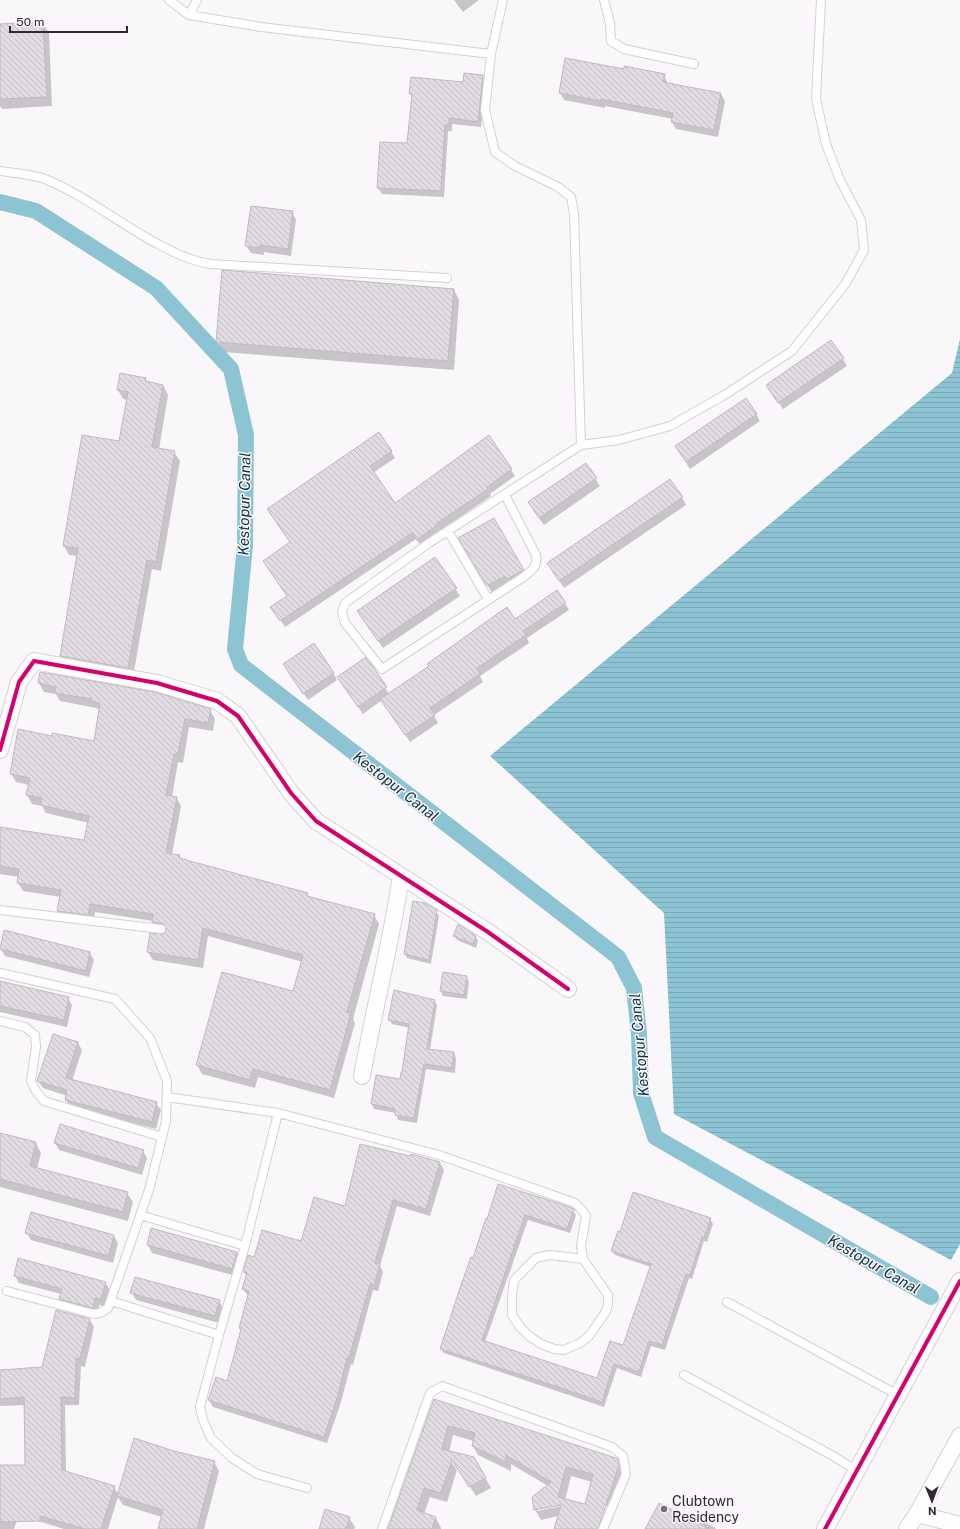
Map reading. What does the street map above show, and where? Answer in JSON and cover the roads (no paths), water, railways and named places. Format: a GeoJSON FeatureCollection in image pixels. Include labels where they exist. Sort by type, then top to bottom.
{"type":"FeatureCollection","features":[{"type":"Feature","properties":{"kind":"street"},"geometry":{"type":"LineString","coordinates":[[0,750],[19,682],[34,662],[157,683],[217,701],[238,716],[291,793],[316,821],[488,932],[568,989]]}},
{"type":"Feature","properties":{"kind":"street"},"geometry":{"type":"LineString","coordinates":[[362,1076],[374,1012],[394,923],[401,876]]}},
{"type":"Feature","properties":{"kind":"street"},"geometry":{"type":"LineString","coordinates":[[825,1529],[852,1468],[960,1281]]}},
{"type":"Feature","properties":{"kind":"street"},"geometry":{"type":"LineString","coordinates":[[907,1529],[917,1514],[960,1436]]}},
{"type":"Feature","properties":{"kind":"street"},"geometry":{"type":"LineString","coordinates":[[917,1514],[960,1525]]}},
{"type":"Feature","properties":{"kind":"lane"},"geometry":{"type":"LineString","coordinates":[[169,0],[189,15],[261,27],[491,54]]}},
{"type":"Feature","properties":{"kind":"lane"},"geometry":{"type":"LineString","coordinates":[[189,15],[197,0]]}},
{"type":"Feature","properties":{"kind":"lane"},"geometry":{"type":"LineString","coordinates":[[503,0],[491,54],[485,110],[495,152],[515,166],[558,187],[571,198],[574,214],[581,445]]}},
{"type":"Feature","properties":{"kind":"lane"},"geometry":{"type":"LineString","coordinates":[[604,0],[610,23],[611,41],[624,49],[694,64]]}},
{"type":"Feature","properties":{"kind":"lane"},"geometry":{"type":"LineString","coordinates":[[505,495],[536,555],[537,562],[533,569],[522,578],[382,669],[346,623],[342,612],[345,603],[448,531],[581,445],[619,440],[670,426],[726,394],[792,352],[846,283],[864,250],[861,220],[840,180],[826,144],[816,99],[821,0]]}},
{"type":"Feature","properties":{"kind":"lane"},"geometry":{"type":"LineString","coordinates":[[0,171],[43,179],[69,190],[130,229],[193,261],[210,264],[447,278]]}},
{"type":"Feature","properties":{"kind":"lane"},"geometry":{"type":"LineString","coordinates":[[448,531],[488,599]]}},
{"type":"Feature","properties":{"kind":"lane"},"geometry":{"type":"LineString","coordinates":[[0,910],[161,929]]}},
{"type":"Feature","properties":{"kind":"lane"},"geometry":{"type":"LineString","coordinates":[[0,973],[115,999],[150,1038],[167,1081],[166,1121],[149,1190],[108,1308],[100,1313],[94,1314],[7,1291]]}},
{"type":"Feature","properties":{"kind":"lane"},"geometry":{"type":"LineString","coordinates":[[0,1021],[25,1027],[35,1035],[36,1047],[31,1081],[36,1091],[44,1101],[162,1137]]}},
{"type":"Feature","properties":{"kind":"lane"},"geometry":{"type":"LineString","coordinates":[[166,1097],[278,1113],[439,1155],[575,1203],[582,1208],[586,1215],[581,1246],[583,1259],[608,1295],[608,1305],[605,1313],[589,1336],[572,1347],[564,1350],[554,1349],[541,1344],[529,1336],[520,1328],[512,1315],[514,1280],[536,1258],[550,1255],[583,1259]]}},
{"type":"Feature","properties":{"kind":"lane"},"geometry":{"type":"LineString","coordinates":[[278,1113],[245,1246],[219,1334],[200,1407],[211,1438],[232,1458],[257,1474],[307,1488]]}},
{"type":"Feature","properties":{"kind":"lane"},"geometry":{"type":"LineString","coordinates":[[140,1215],[245,1246]]}},
{"type":"Feature","properties":{"kind":"lane"},"geometry":{"type":"LineString","coordinates":[[111,1301],[219,1334]]}},
{"type":"Feature","properties":{"kind":"lane"},"geometry":{"type":"LineString","coordinates":[[727,1302],[894,1393]]}},
{"type":"Feature","properties":{"kind":"lane"},"geometry":{"type":"LineString","coordinates":[[684,1375],[835,1457],[852,1468]]}},
{"type":"Feature","properties":{"kind":"lane"},"geometry":{"type":"LineString","coordinates":[[382,1529],[430,1393],[442,1386],[612,1447],[623,1456],[626,1474],[603,1529]]}},
{"type":"Feature","properties":{"kind":"water"},"geometry":{"type":"Polygon","coordinates":[[[960,339],[960,1244],[951,1260],[674,1114],[664,913],[490,756],[952,373],[960,339]]]}},
{"type":"Feature","properties":{"kind":"waterway","name":"Kestopur Canal"},"geometry":{"type":"LineString","coordinates":[[0,202],[36,211],[156,288],[231,369],[246,435],[245,545],[235,649],[241,665],[618,957],[634,988],[639,1034],[641,1093],[655,1137],[931,1297]]}},
{"type":"Feature","properties":{"kind":"place","name":"Clubtown Residency"},"geometry":{"type":"Point","coordinates":[664,1509]}}]}
